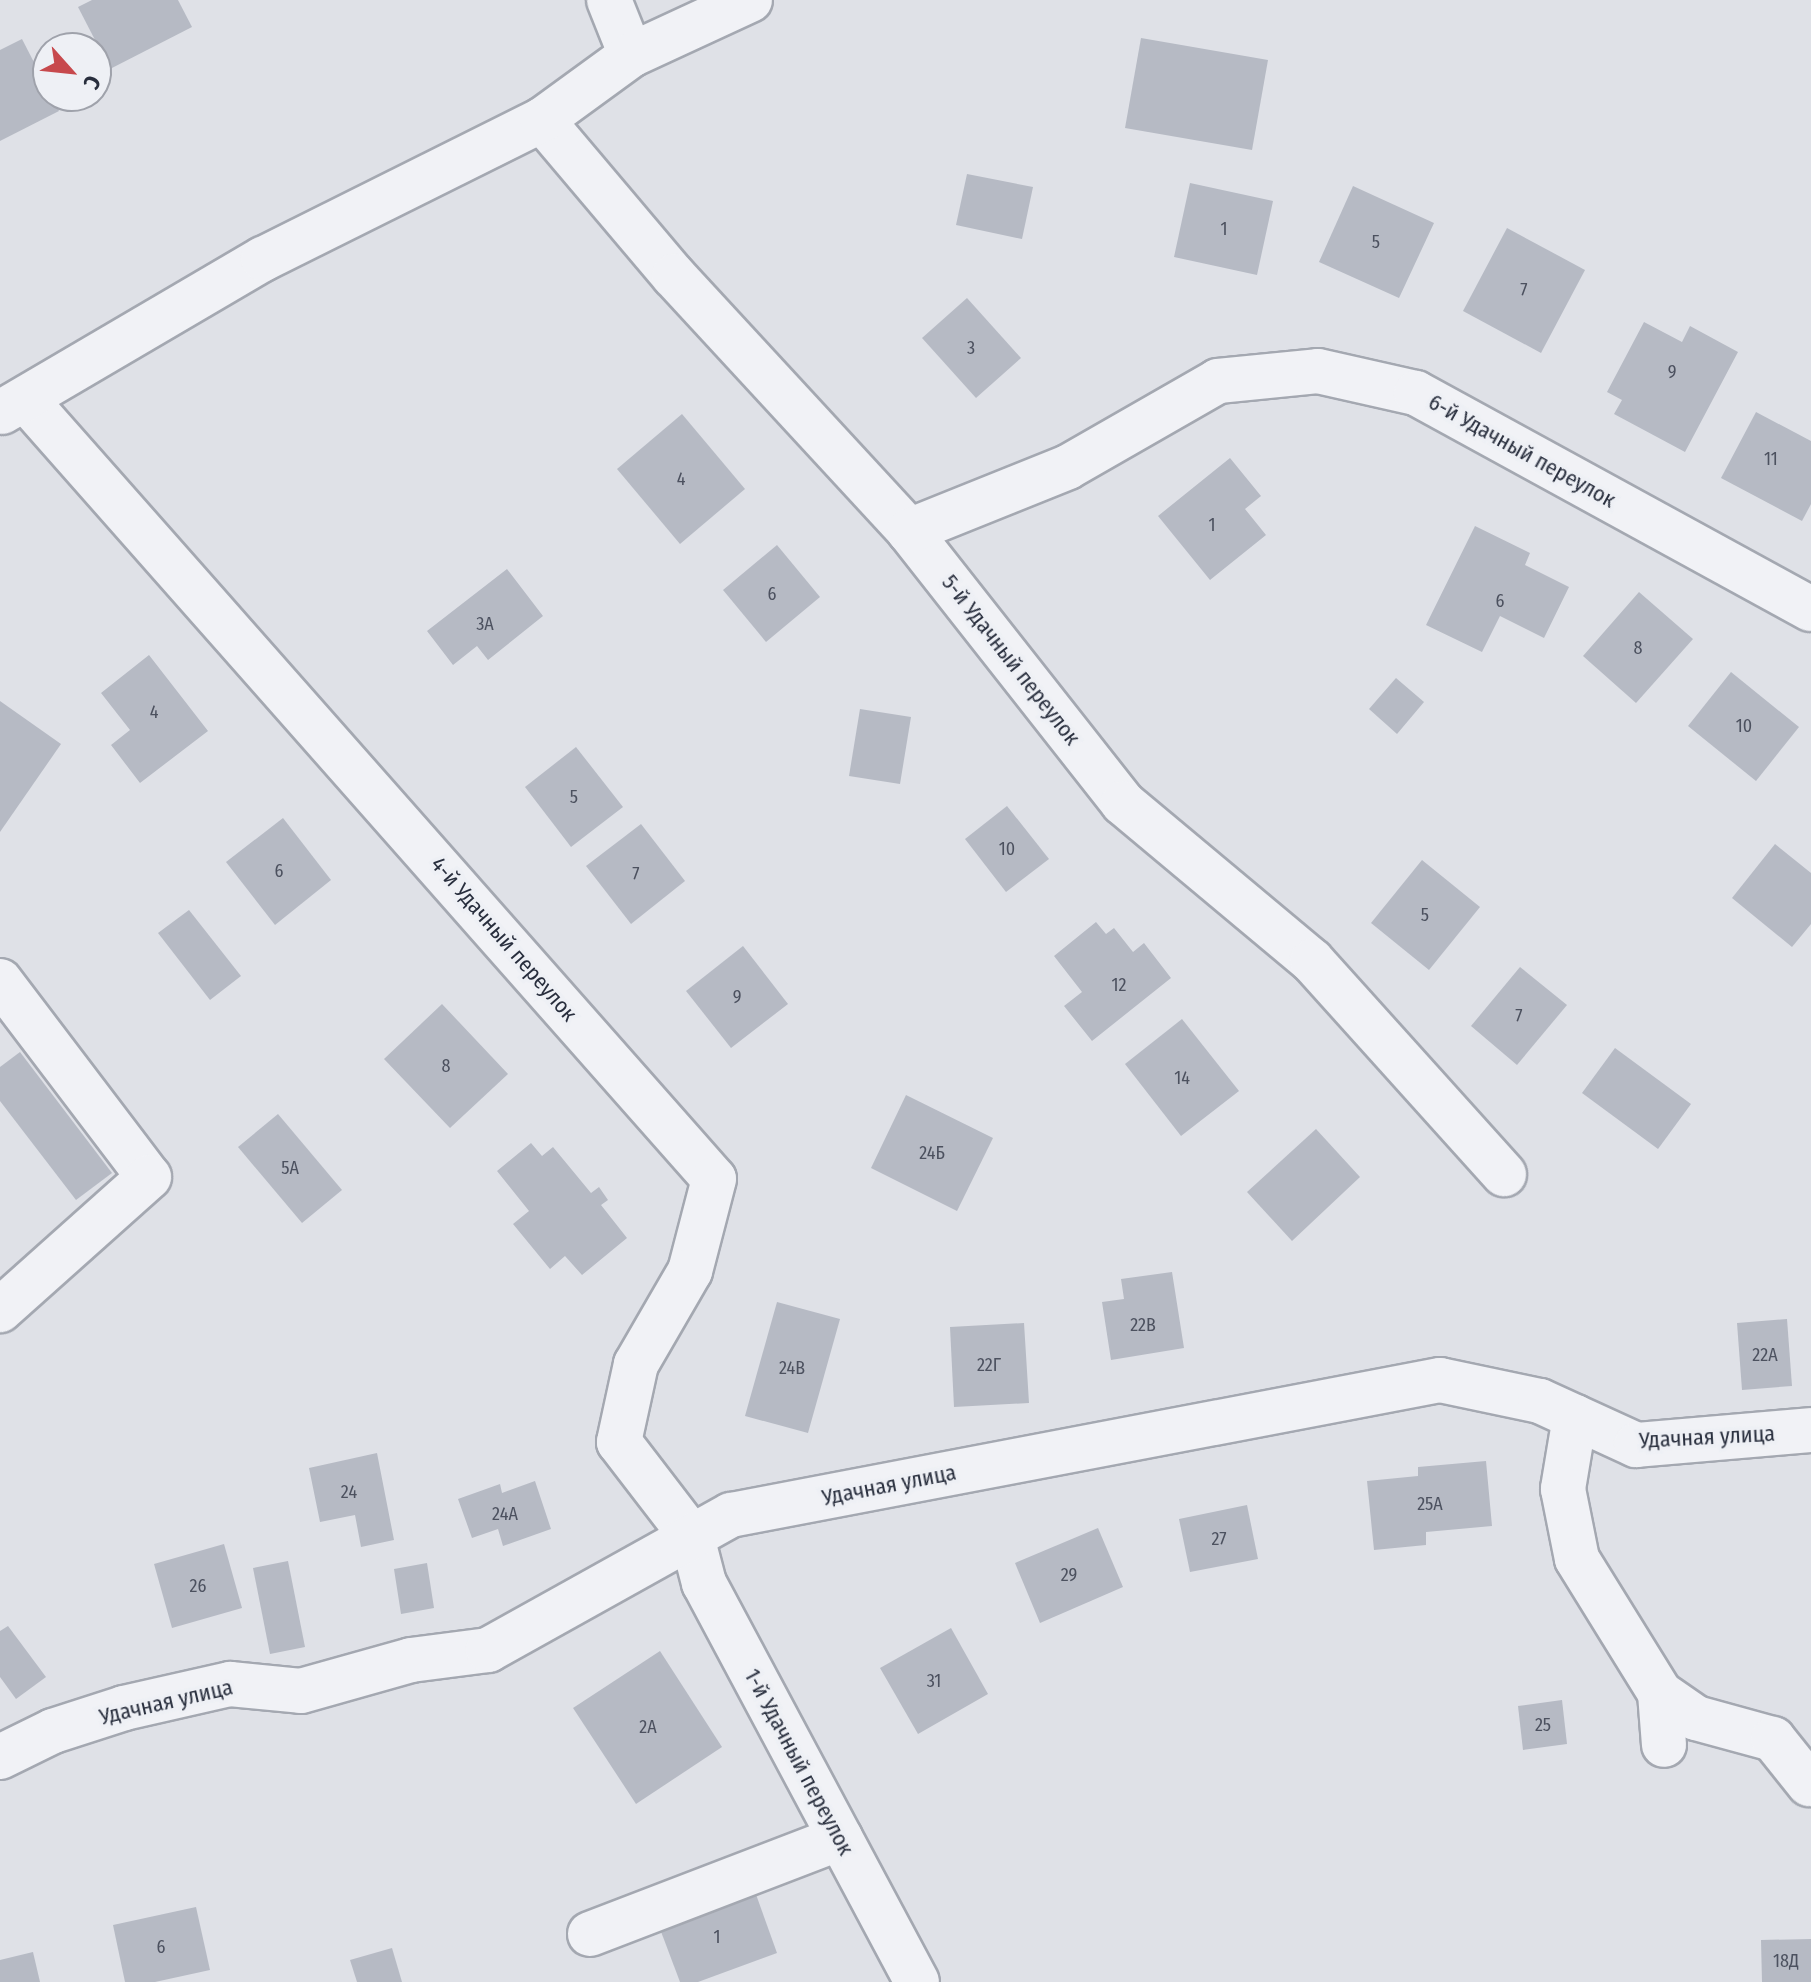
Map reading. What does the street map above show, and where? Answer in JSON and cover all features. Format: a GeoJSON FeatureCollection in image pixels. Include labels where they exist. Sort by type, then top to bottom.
{"type":"FeatureCollection","features":[{"type":"Feature","properties":{"kind":"street"},"geometry":{"type":"LineString","coordinates":[[609,0],[631,55]]}},
{"type":"Feature","properties":{"kind":"street"},"geometry":{"type":"LineString","coordinates":[[13,407],[263,259],[542,120],[631,55],[750,0]]}},
{"type":"Feature","properties":{"kind":"street","name":"5-й Удачный переулок"},"geometry":{"type":"LineString","coordinates":[[542,120],[674,276],[909,531],[1123,803],[1312,961],[1504,1174]]}},
{"type":"Feature","properties":{"kind":"street","name":"6-й Удачный переулок"},"geometry":{"type":"LineString","coordinates":[[909,531],[1068,467],[1218,381],[1318,371],[1416,393],[1811,609]]}},
{"type":"Feature","properties":{"kind":"street","name":"4-й Удачный переулок"},"geometry":{"type":"LineString","coordinates":[[13,407],[714,1179],[690,1271],[636,1364],[619,1442],[692,1537]]}},
{"type":"Feature","properties":{"kind":"street"},"geometry":{"type":"LineString","coordinates":[[0,981],[149,1177],[0,1310]]}},
{"type":"Feature","properties":{"kind":"street","name":"Удачная улица"},"geometry":{"type":"LineString","coordinates":[[0,1757],[53,1731],[124,1708],[230,1684],[301,1691],[411,1660],[488,1650],[731,1515],[1440,1380],[1540,1401],[1636,1445],[1811,1430]]}},
{"type":"Feature","properties":{"kind":"street"},"geometry":{"type":"LineString","coordinates":[[1575,1417],[1563,1489],[1577,1559],[1660,1693],[1696,1718],[1773,1739],[1809,1784]]}},
{"type":"Feature","properties":{"kind":"street","name":"1-й Удачный переулок"},"geometry":{"type":"LineString","coordinates":[[692,1537],[704,1583],[917,1982]]}},
{"type":"Feature","properties":{"kind":"street"},"geometry":{"type":"LineString","coordinates":[[1660,1693],[1664,1745]]}},
{"type":"Feature","properties":{"kind":"street"},"geometry":{"type":"LineString","coordinates":[[590,1934],[840,1838]]}},
{"type":"Feature","properties":{"kind":"building"},"geometry":{"type":"Polygon","coordinates":[[[92,0],[178,0],[192,27],[112,68],[112,32],[91,32],[78,7],[92,0]]]}},
{"type":"Feature","properties":{"kind":"building"},"geometry":{"type":"Polygon","coordinates":[[[1141,38],[1268,60],[1252,150],[1125,128],[1141,38]]]}},
{"type":"Feature","properties":{"kind":"building"},"geometry":{"type":"Polygon","coordinates":[[[22,39],[32,58],[32,112],[57,112],[0,141],[0,50],[22,39]]]}},
{"type":"Feature","properties":{"kind":"building"},"geometry":{"type":"Polygon","coordinates":[[[967,174],[1033,187],[1022,239],[956,225],[967,174]]]}},
{"type":"Feature","properties":{"kind":"building"},"geometry":{"type":"Polygon","coordinates":[[[1190,183],[1273,201],[1257,275],[1174,257],[1190,183]]]}},
{"type":"Feature","properties":{"kind":"building"},"geometry":{"type":"Polygon","coordinates":[[[1353,186],[1434,223],[1399,298],[1319,262],[1353,186]]]}},
{"type":"Feature","properties":{"kind":"building"},"geometry":{"type":"Polygon","coordinates":[[[1507,228],[1585,270],[1541,353],[1463,311],[1507,228]]]}},
{"type":"Feature","properties":{"kind":"building"},"geometry":{"type":"Polygon","coordinates":[[[967,298],[1021,358],[976,398],[922,338],[967,298]]]}},
{"type":"Feature","properties":{"kind":"building"},"geometry":{"type":"Polygon","coordinates":[[[1644,322],[1682,342],[1690,326],[1738,352],[1685,452],[1614,414],[1622,400],[1607,392],[1644,322]]]}},
{"type":"Feature","properties":{"kind":"building"},"geometry":{"type":"Polygon","coordinates":[[[1756,412],[1811,441],[1811,504],[1802,521],[1721,478],[1756,412]]]}},
{"type":"Feature","properties":{"kind":"building"},"geometry":{"type":"Polygon","coordinates":[[[682,414],[745,489],[680,544],[617,469],[682,414]]]}},
{"type":"Feature","properties":{"kind":"building"},"geometry":{"type":"Polygon","coordinates":[[[1230,458],[1261,496],[1245,509],[1266,535],[1210,580],[1158,516],[1230,458]]]}},
{"type":"Feature","properties":{"kind":"building"},"geometry":{"type":"Polygon","coordinates":[[[1475,526],[1530,553],[1525,565],[1569,587],[1544,638],[1500,616],[1482,652],[1426,625],[1475,526]]]}},
{"type":"Feature","properties":{"kind":"building"},"geometry":{"type":"Polygon","coordinates":[[[777,545],[820,597],[766,642],[723,590],[777,545]]]}},
{"type":"Feature","properties":{"kind":"building"},"geometry":{"type":"Polygon","coordinates":[[[507,569],[543,616],[488,660],[477,646],[453,665],[427,631],[507,569]]]}},
{"type":"Feature","properties":{"kind":"building"},"geometry":{"type":"Polygon","coordinates":[[[1639,592],[1693,639],[1636,703],[1583,656],[1639,592]]]}},
{"type":"Feature","properties":{"kind":"building"},"geometry":{"type":"Polygon","coordinates":[[[149,655],[208,731],[140,783],[111,745],[130,730],[101,693],[149,655]]]}},
{"type":"Feature","properties":{"kind":"building"},"geometry":{"type":"Polygon","coordinates":[[[1731,672],[1799,727],[1756,781],[1688,726],[1731,672]]]}},
{"type":"Feature","properties":{"kind":"building"},"geometry":{"type":"Polygon","coordinates":[[[1396,678],[1424,702],[1397,734],[1369,709],[1396,678]]]}},
{"type":"Feature","properties":{"kind":"building"},"geometry":{"type":"Polygon","coordinates":[[[0,701],[61,744],[0,832],[0,701]]]}},
{"type":"Feature","properties":{"kind":"building"},"geometry":{"type":"Polygon","coordinates":[[[860,709],[911,717],[900,784],[849,776],[860,709]]]}},
{"type":"Feature","properties":{"kind":"building"},"geometry":{"type":"Polygon","coordinates":[[[576,747],[623,807],[571,847],[525,787],[576,747]]]}},
{"type":"Feature","properties":{"kind":"building"},"geometry":{"type":"Polygon","coordinates":[[[1007,806],[1049,859],[1006,892],[965,839],[1007,806]]]}},
{"type":"Feature","properties":{"kind":"building"},"geometry":{"type":"Polygon","coordinates":[[[283,818],[331,880],[275,925],[226,862],[283,818]]]}},
{"type":"Feature","properties":{"kind":"building"},"geometry":{"type":"Polygon","coordinates":[[[641,824],[685,881],[631,924],[586,866],[641,824]]]}},
{"type":"Feature","properties":{"kind":"building"},"geometry":{"type":"Polygon","coordinates":[[[1775,844],[1811,873],[1811,924],[1792,947],[1732,898],[1775,844]]]}},
{"type":"Feature","properties":{"kind":"building"},"geometry":{"type":"Polygon","coordinates":[[[1422,860],[1480,907],[1429,970],[1371,923],[1422,860]]]}},
{"type":"Feature","properties":{"kind":"building"},"geometry":{"type":"Polygon","coordinates":[[[189,910],[241,976],[210,1000],[158,933],[189,910]]]}},
{"type":"Feature","properties":{"kind":"building"},"geometry":{"type":"Polygon","coordinates":[[[1096,922],[1106,934],[1114,928],[1133,952],[1144,943],[1171,978],[1092,1041],[1064,1006],[1082,992],[1054,956],[1096,922]]]}},
{"type":"Feature","properties":{"kind":"building"},"geometry":{"type":"Polygon","coordinates":[[[743,946],[788,1004],[731,1048],[686,991],[743,946]]]}},
{"type":"Feature","properties":{"kind":"building"},"geometry":{"type":"Polygon","coordinates":[[[1520,967],[1567,1005],[1517,1065],[1471,1026],[1520,967]]]}},
{"type":"Feature","properties":{"kind":"building"},"geometry":{"type":"Polygon","coordinates":[[[442,1004],[508,1074],[450,1128],[384,1059],[442,1004]]]}},
{"type":"Feature","properties":{"kind":"building"},"geometry":{"type":"Polygon","coordinates":[[[1182,1019],[1239,1091],[1181,1136],[1125,1064],[1182,1019]]]}},
{"type":"Feature","properties":{"kind":"building"},"geometry":{"type":"Polygon","coordinates":[[[1615,1048],[1691,1104],[1658,1149],[1582,1093],[1615,1048]]]}},
{"type":"Feature","properties":{"kind":"building"},"geometry":{"type":"Polygon","coordinates":[[[20,1052],[112,1173],[76,1200],[0,1101],[0,1067],[20,1052]]]}},
{"type":"Feature","properties":{"kind":"building"},"geometry":{"type":"Polygon","coordinates":[[[906,1095],[993,1138],[957,1211],[871,1168],[906,1095]]]}},
{"type":"Feature","properties":{"kind":"building"},"geometry":{"type":"Polygon","coordinates":[[[278,1114],[342,1190],[302,1223],[238,1147],[278,1114]]]}},
{"type":"Feature","properties":{"kind":"building"},"geometry":{"type":"Polygon","coordinates":[[[1316,1129],[1360,1177],[1292,1241],[1247,1192],[1316,1129]]]}},
{"type":"Feature","properties":{"kind":"building"},"geometry":{"type":"Polygon","coordinates":[[[531,1143],[542,1156],[553,1147],[591,1193],[599,1187],[608,1200],[601,1205],[627,1238],[582,1275],[565,1256],[550,1269],[513,1224],[529,1211],[497,1171],[531,1143]]]}},
{"type":"Feature","properties":{"kind":"building"},"geometry":{"type":"Polygon","coordinates":[[[1172,1272],[1184,1348],[1111,1360],[1102,1302],[1124,1299],[1121,1279],[1172,1272]]]}},
{"type":"Feature","properties":{"kind":"building"},"geometry":{"type":"Polygon","coordinates":[[[777,1302],[840,1319],[808,1433],[745,1416],[777,1302]]]}},
{"type":"Feature","properties":{"kind":"building"},"geometry":{"type":"Polygon","coordinates":[[[1787,1319],[1792,1386],[1742,1390],[1737,1323],[1787,1319]]]}},
{"type":"Feature","properties":{"kind":"building"},"geometry":{"type":"Polygon","coordinates":[[[1024,1323],[1029,1403],[954,1407],[950,1327],[1024,1323]]]}},
{"type":"Feature","properties":{"kind":"building"},"geometry":{"type":"Polygon","coordinates":[[[377,1453],[394,1540],[361,1547],[355,1515],[320,1522],[309,1468],[377,1453]]]}},
{"type":"Feature","properties":{"kind":"building"},"geometry":{"type":"Polygon","coordinates":[[[1486,1461],[1492,1526],[1426,1532],[1426,1545],[1374,1550],[1367,1481],[1418,1476],[1418,1467],[1486,1461]]]}},
{"type":"Feature","properties":{"kind":"building"},"geometry":{"type":"Polygon","coordinates":[[[535,1481],[551,1529],[503,1546],[498,1529],[472,1538],[458,1499],[500,1484],[502,1493],[535,1481]]]}},
{"type":"Feature","properties":{"kind":"building"},"geometry":{"type":"Polygon","coordinates":[[[1247,1505],[1258,1559],[1190,1572],[1179,1519],[1247,1505]]]}},
{"type":"Feature","properties":{"kind":"building"},"geometry":{"type":"Polygon","coordinates":[[[1098,1528],[1123,1587],[1040,1623],[1015,1563],[1098,1528]]]}},
{"type":"Feature","properties":{"kind":"building"},"geometry":{"type":"Polygon","coordinates":[[[224,1544],[242,1608],[172,1628],[154,1564],[224,1544]]]}},
{"type":"Feature","properties":{"kind":"building"},"geometry":{"type":"Polygon","coordinates":[[[288,1561],[305,1647],[270,1654],[253,1568],[288,1561]]]}},
{"type":"Feature","properties":{"kind":"building"},"geometry":{"type":"Polygon","coordinates":[[[427,1563],[434,1608],[401,1614],[394,1569],[427,1563]]]}},
{"type":"Feature","properties":{"kind":"building"},"geometry":{"type":"Polygon","coordinates":[[[8,1626],[46,1677],[16,1699],[0,1677],[0,1631],[8,1626]]]}},
{"type":"Feature","properties":{"kind":"building"},"geometry":{"type":"Polygon","coordinates":[[[951,1628],[988,1694],[918,1734],[880,1668],[951,1628]]]}},
{"type":"Feature","properties":{"kind":"building"},"geometry":{"type":"Polygon","coordinates":[[[660,1651],[722,1747],[636,1804],[573,1708],[660,1651]]]}},
{"type":"Feature","properties":{"kind":"building"},"geometry":{"type":"Polygon","coordinates":[[[1562,1700],[1567,1744],[1523,1750],[1518,1706],[1562,1700]]]}},
{"type":"Feature","properties":{"kind":"building"},"geometry":{"type":"Polygon","coordinates":[[[753,1886],[777,1953],[698,1982],[680,1982],[657,1921],[753,1886]]]}},
{"type":"Feature","properties":{"kind":"building"},"geometry":{"type":"Polygon","coordinates":[[[196,1907],[210,1970],[155,1982],[125,1982],[113,1925],[196,1907]]]}},
{"type":"Feature","properties":{"kind":"building"},"geometry":{"type":"Polygon","coordinates":[[[1811,1939],[1811,1982],[1762,1982],[1761,1940],[1811,1939]]]}},
{"type":"Feature","properties":{"kind":"building"},"geometry":{"type":"Polygon","coordinates":[[[392,1948],[402,1982],[357,1982],[350,1960],[392,1948]]]}},
{"type":"Feature","properties":{"kind":"building"},"geometry":{"type":"Polygon","coordinates":[[[33,1952],[40,1982],[0,1982],[0,1960],[33,1952]]]}}]}
